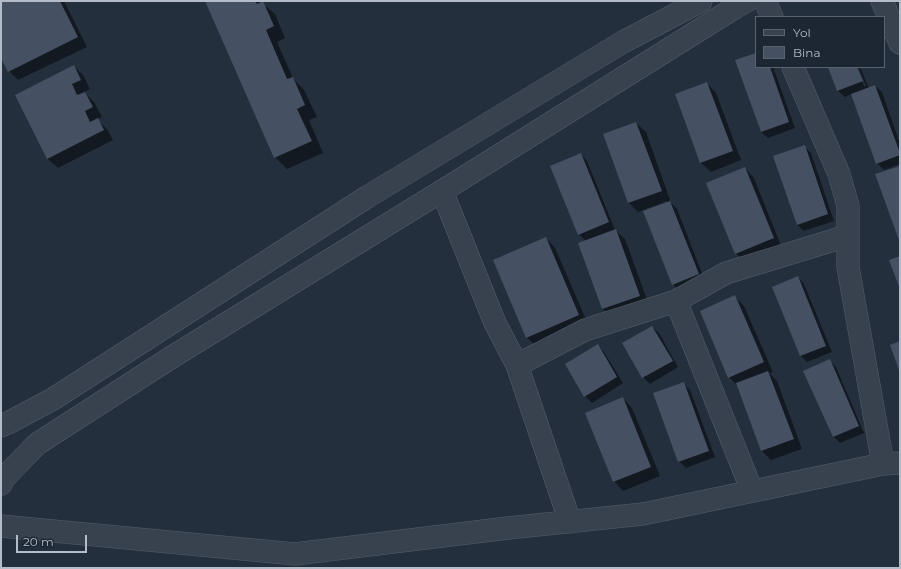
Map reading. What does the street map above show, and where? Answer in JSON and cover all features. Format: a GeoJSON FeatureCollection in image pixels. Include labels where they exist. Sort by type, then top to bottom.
{"type":"FeatureCollection","features":[{"type":"Feature","properties":{"kind":"street"},"geometry":{"type":"LineString","coordinates":[[1,426],[53,399],[367,197],[623,42],[701,1]]}},
{"type":"Feature","properties":{"kind":"street"},"geometry":{"type":"LineString","coordinates":[[1,484],[4,478],[38,444],[172,357],[747,1]]}},
{"type":"Feature","properties":{"kind":"street"},"geometry":{"type":"LineString","coordinates":[[765,1],[772,16]]}},
{"type":"Feature","properties":{"kind":"street"},"geometry":{"type":"LineString","coordinates":[[882,1],[900,43]]}},
{"type":"Feature","properties":{"kind":"street"},"geometry":{"type":"LineString","coordinates":[[1,526],[295,554],[500,529],[642,514],[892,463],[848,267],[848,206],[839,174],[793,68]]}},
{"type":"Feature","properties":{"kind":"street"},"geometry":{"type":"LineString","coordinates":[[442,191],[495,323],[517,365],[570,522]]}},
{"type":"Feature","properties":{"kind":"street"},"geometry":{"type":"LineString","coordinates":[[517,365],[585,330],[676,302],[726,273],[847,236]]}},
{"type":"Feature","properties":{"kind":"street"},"geometry":{"type":"LineString","coordinates":[[676,302],[752,491]]}},
{"type":"Feature","properties":{"kind":"building"},"geometry":{"type":"Polygon","coordinates":[[[1,1],[60,1],[78,37],[8,72],[1,58],[1,1]]]}},
{"type":"Feature","properties":{"kind":"building"},"geometry":{"type":"Polygon","coordinates":[[[205,1],[255,1],[257,4],[263,1],[274,26],[266,30],[287,79],[293,77],[305,105],[297,109],[312,141],[274,158],[205,1]]]}},
{"type":"Feature","properties":{"kind":"building"},"geometry":{"type":"Polygon","coordinates":[[[755,53],[755,68],[770,68],[789,122],[761,132],[735,60],[755,53]]]}},
{"type":"Feature","properties":{"kind":"building"},"geometry":{"type":"Polygon","coordinates":[[[74,65],[81,80],[72,84],[77,95],[85,92],[93,107],[85,111],[90,122],[98,118],[104,130],[47,159],[15,95],[74,65]]]}},
{"type":"Feature","properties":{"kind":"building"},"geometry":{"type":"Polygon","coordinates":[[[828,68],[857,68],[863,81],[837,91],[828,68]]]}},
{"type":"Feature","properties":{"kind":"building"},"geometry":{"type":"Polygon","coordinates":[[[707,82],[733,151],[700,163],[675,94],[707,82]]]}},
{"type":"Feature","properties":{"kind":"building"},"geometry":{"type":"Polygon","coordinates":[[[875,85],[900,153],[900,155],[876,164],[851,94],[875,85]]]}},
{"type":"Feature","properties":{"kind":"building"},"geometry":{"type":"Polygon","coordinates":[[[636,122],[662,191],[628,203],[603,134],[636,122]]]}},
{"type":"Feature","properties":{"kind":"building"},"geometry":{"type":"Polygon","coordinates":[[[805,145],[828,214],[797,225],[773,156],[805,145]]]}},
{"type":"Feature","properties":{"kind":"building"},"geometry":{"type":"Polygon","coordinates":[[[581,153],[609,222],[578,235],[550,166],[581,153]]]}},
{"type":"Feature","properties":{"kind":"building"},"geometry":{"type":"Polygon","coordinates":[[[900,166],[900,243],[875,174],[900,166]]]}},
{"type":"Feature","properties":{"kind":"building"},"geometry":{"type":"Polygon","coordinates":[[[745,167],[774,238],[735,254],[706,183],[745,167]]]}},
{"type":"Feature","properties":{"kind":"building"},"geometry":{"type":"Polygon","coordinates":[[[670,201],[699,274],[672,285],[643,211],[670,201]]]}},
{"type":"Feature","properties":{"kind":"building"},"geometry":{"type":"Polygon","coordinates":[[[616,229],[640,296],[602,309],[578,243],[616,229]]]}},
{"type":"Feature","properties":{"kind":"building"},"geometry":{"type":"Polygon","coordinates":[[[546,237],[579,315],[526,338],[493,260],[546,237]]]}},
{"type":"Feature","properties":{"kind":"building"},"geometry":{"type":"Polygon","coordinates":[[[900,256],[900,289],[889,260],[900,256]]]}},
{"type":"Feature","properties":{"kind":"building"},"geometry":{"type":"Polygon","coordinates":[[[798,276],[826,346],[800,356],[772,287],[798,276]]]}},
{"type":"Feature","properties":{"kind":"building"},"geometry":{"type":"Polygon","coordinates":[[[735,295],[764,362],[728,378],[700,311],[735,295]]]}},
{"type":"Feature","properties":{"kind":"building"},"geometry":{"type":"Polygon","coordinates":[[[652,326],[673,361],[642,378],[622,343],[652,326]]]}},
{"type":"Feature","properties":{"kind":"building"},"geometry":{"type":"Polygon","coordinates":[[[900,341],[900,373],[890,345],[900,341]]]}},
{"type":"Feature","properties":{"kind":"building"},"geometry":{"type":"Polygon","coordinates":[[[598,344],[617,377],[584,397],[565,364],[598,344]]]}},
{"type":"Feature","properties":{"kind":"building"},"geometry":{"type":"Polygon","coordinates":[[[830,359],[859,426],[833,437],[803,371],[830,359]]]}},
{"type":"Feature","properties":{"kind":"building"},"geometry":{"type":"Polygon","coordinates":[[[768,371],[794,439],[761,451],[736,383],[768,371]]]}},
{"type":"Feature","properties":{"kind":"building"},"geometry":{"type":"Polygon","coordinates":[[[684,382],[709,451],[678,462],[653,393],[684,382]]]}},
{"type":"Feature","properties":{"kind":"building"},"geometry":{"type":"Polygon","coordinates":[[[623,397],[651,467],[613,482],[585,413],[623,397]]]}}]}
